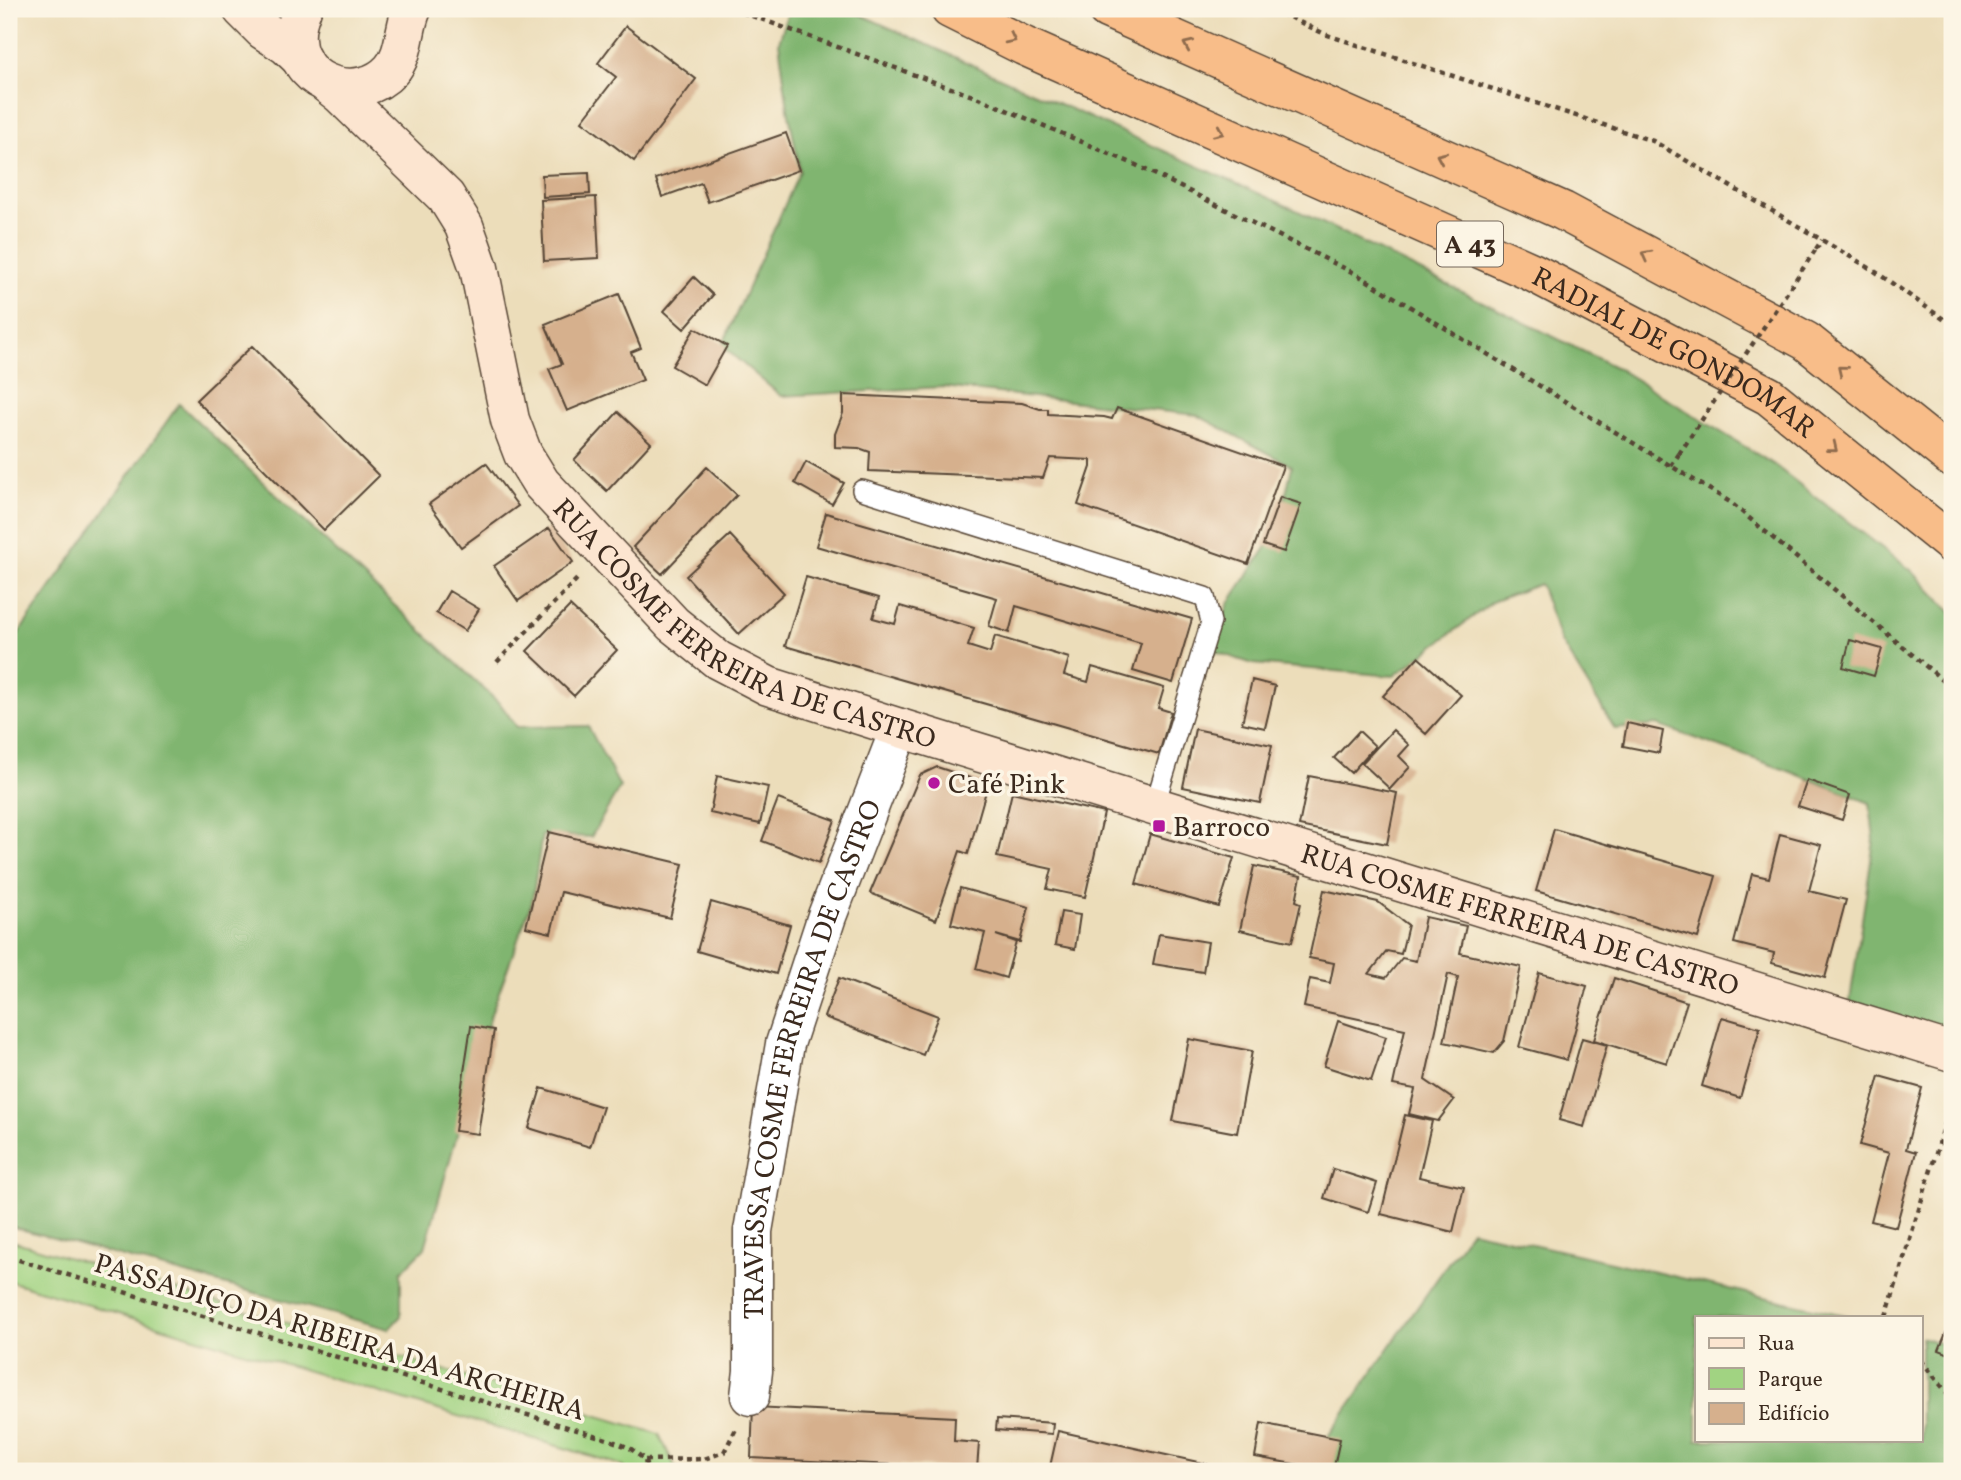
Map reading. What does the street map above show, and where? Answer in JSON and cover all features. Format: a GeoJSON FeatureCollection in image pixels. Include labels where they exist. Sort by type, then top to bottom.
{"type":"FeatureCollection","features":[{"type":"Feature","properties":{"kind":"highway","name":"RADIAL DE GONDOMAR"},"geometry":{"type":"LineString","coordinates":[[950,9],[1024,46],[1532,272],[1769,396],[1952,544]]}},
{"type":"Feature","properties":{"kind":"highway","name":"A 43"},"geometry":{"type":"LineString","coordinates":[[1107,9],[1563,211],[1806,341],[1952,458]]}},
{"type":"Feature","properties":{"kind":"street","name":"RUA COSME FERREIRA DE CASTRO"},"geometry":{"type":"LineString","coordinates":[[242,9],[341,95],[446,197],[464,226],[479,268],[510,420],[523,454],[541,483],[673,624],[718,660],[768,686],[900,728],[1952,1052]]}},
{"type":"Feature","properties":{"kind":"street"},"geometry":{"type":"LineString","coordinates":[[302,9],[296,25],[296,43],[314,72],[345,89],[362,88],[379,81],[401,30]]}},
{"type":"Feature","properties":{"kind":"street","name":"RUA COSME FERREIRA DE CASTRO"},"geometry":{"type":"LineString","coordinates":[[401,30],[384,85],[381,111],[389,140],[402,154]]}},
{"type":"Feature","properties":{"kind":"street","name":"TRAVESSA COSME FERREIRA DE CASTRO"},"geometry":{"type":"LineString","coordinates":[[750,1396],[753,1371],[753,1231],[785,1044],[827,916],[900,728]]}},
{"type":"Feature","properties":{"kind":"lane"},"geometry":{"type":"LineString","coordinates":[[862,490],[1205,597],[1211,622],[1154,807]]}},
{"type":"Feature","properties":{"kind":"path"},"geometry":{"type":"LineString","coordinates":[[733,9],[981,99],[1136,165],[1358,275],[1730,502],[1952,688]]}},
{"type":"Feature","properties":{"kind":"path"},"geometry":{"type":"LineString","coordinates":[[1272,9],[1327,34],[1653,141],[1873,270],[1952,325]]}},
{"type":"Feature","properties":{"kind":"path"},"geometry":{"type":"LineString","coordinates":[[1671,466],[1822,240]]}},
{"type":"Feature","properties":{"kind":"path"},"geometry":{"type":"LineString","coordinates":[[496,662],[604,551]]}},
{"type":"Feature","properties":{"kind":"path"},"geometry":{"type":"LineString","coordinates":[[1886,1316],[1952,1101]]}},
{"type":"Feature","properties":{"kind":"path","name":"PASSADIÇO DA RIBEIRA DA ARCHEIRA"},"geometry":{"type":"LineString","coordinates":[[9,1257],[610,1440],[629,1448],[645,1460]]}},
{"type":"Feature","properties":{"kind":"path"},"geometry":{"type":"LineString","coordinates":[[1923,1363],[1952,1399]]}},
{"type":"Feature","properties":{"kind":"path"},"geometry":{"type":"LineString","coordinates":[[647,1471],[645,1460],[705,1460],[724,1452],[750,1396]]}},
{"type":"Feature","properties":{"kind":"green space"},"geometry":{"type":"Polygon","coordinates":[[[789,9],[848,9],[1296,210],[1615,367],[1773,464],[1912,571],[1952,613],[1952,1030],[1849,1007],[1874,840],[1870,803],[1786,770],[1657,725],[1615,729],[1561,642],[1540,584],[1494,601],[1394,676],[1253,664],[1210,650],[1229,603],[1278,530],[1292,466],[1197,415],[943,387],[781,396],[722,346],[800,171],[779,42],[789,9]]]}},
{"type":"Feature","properties":{"kind":"green space"},"geometry":{"type":"Polygon","coordinates":[[[179,404],[501,705],[517,727],[588,726],[620,787],[591,837],[542,835],[532,901],[491,1014],[425,1248],[401,1272],[401,1316],[389,1329],[9,1226],[9,647],[179,404]]]}},
{"type":"Feature","properties":{"kind":"green space"},"geometry":{"type":"Polygon","coordinates":[[[1471,1230],[1848,1316],[1695,1316],[1695,1442],[1923,1442],[1923,1338],[1952,1347],[1952,1471],[1304,1471],[1471,1230]]]}},
{"type":"Feature","properties":{"kind":"green space"},"geometry":{"type":"Polygon","coordinates":[[[9,1240],[659,1434],[677,1471],[623,1471],[624,1466],[9,1281],[9,1240]]]}},
{"type":"Feature","properties":{"kind":"building"},"geometry":{"type":"Polygon","coordinates":[[[626,26],[696,79],[634,161],[582,121],[616,77],[598,63],[626,26]]]}},
{"type":"Feature","properties":{"kind":"building"},"geometry":{"type":"Polygon","coordinates":[[[786,133],[799,170],[708,202],[701,183],[662,197],[656,179],[786,133]]]}},
{"type":"Feature","properties":{"kind":"building"},"geometry":{"type":"Polygon","coordinates":[[[589,173],[590,194],[543,197],[542,175],[589,173]]]}},
{"type":"Feature","properties":{"kind":"building"},"geometry":{"type":"Polygon","coordinates":[[[596,197],[599,258],[544,261],[541,200],[596,197]]]}},
{"type":"Feature","properties":{"kind":"building"},"geometry":{"type":"Polygon","coordinates":[[[694,277],[713,295],[684,329],[664,311],[694,277]]]}},
{"type":"Feature","properties":{"kind":"building"},"geometry":{"type":"Polygon","coordinates":[[[619,294],[641,348],[631,352],[643,380],[567,411],[549,369],[562,364],[545,324],[619,294]]]}},
{"type":"Feature","properties":{"kind":"building"},"geometry":{"type":"Polygon","coordinates":[[[695,328],[727,346],[705,385],[672,366],[695,328]]]}},
{"type":"Feature","properties":{"kind":"building"},"geometry":{"type":"Polygon","coordinates":[[[252,346],[379,476],[324,530],[196,400],[252,346]]]}},
{"type":"Feature","properties":{"kind":"building"},"geometry":{"type":"Polygon","coordinates":[[[843,395],[1022,403],[1048,409],[1048,414],[1112,419],[1117,408],[1283,466],[1248,564],[1078,505],[1091,460],[1050,458],[1043,478],[869,471],[870,452],[859,448],[835,447],[835,434],[843,413],[843,395]]]}},
{"type":"Feature","properties":{"kind":"building"},"geometry":{"type":"Polygon","coordinates":[[[618,412],[651,443],[607,491],[574,460],[618,412]]]}},
{"type":"Feature","properties":{"kind":"building"},"geometry":{"type":"Polygon","coordinates":[[[806,462],[844,483],[832,504],[795,483],[806,462]]]}},
{"type":"Feature","properties":{"kind":"building"},"geometry":{"type":"Polygon","coordinates":[[[486,463],[518,506],[461,547],[429,504],[486,463]]]}},
{"type":"Feature","properties":{"kind":"building"},"geometry":{"type":"Polygon","coordinates":[[[707,467],[737,495],[662,574],[633,547],[707,467]]]}},
{"type":"Feature","properties":{"kind":"building"},"geometry":{"type":"Polygon","coordinates":[[[1280,497],[1301,504],[1284,552],[1263,545],[1280,497]]]}},
{"type":"Feature","properties":{"kind":"building"},"geometry":{"type":"Polygon","coordinates":[[[826,513],[1192,619],[1173,683],[1133,671],[1141,643],[1016,606],[1009,633],[989,626],[997,598],[816,546],[826,513]]]}},
{"type":"Feature","properties":{"kind":"building"},"geometry":{"type":"Polygon","coordinates":[[[549,528],[573,562],[518,601],[494,566],[549,528]]]}},
{"type":"Feature","properties":{"kind":"building"},"geometry":{"type":"Polygon","coordinates":[[[730,535],[784,593],[739,634],[686,576],[730,535]]]}},
{"type":"Feature","properties":{"kind":"building"},"geometry":{"type":"Polygon","coordinates":[[[806,577],[879,598],[873,618],[895,624],[900,606],[974,628],[968,646],[990,653],[995,636],[1069,658],[1064,675],[1088,682],[1092,667],[1164,688],[1158,708],[1171,712],[1159,754],[785,646],[806,577]]]}},
{"type":"Feature","properties":{"kind":"building"},"geometry":{"type":"Polygon","coordinates":[[[449,591],[479,609],[465,631],[436,613],[449,591]]]}},
{"type":"Feature","properties":{"kind":"building"},"geometry":{"type":"Polygon","coordinates":[[[570,606],[617,650],[574,696],[527,651],[570,606]]]}},
{"type":"Feature","properties":{"kind":"building"},"geometry":{"type":"Polygon","coordinates":[[[1850,640],[1882,649],[1874,676],[1843,667],[1850,640]]]}},
{"type":"Feature","properties":{"kind":"building"},"geometry":{"type":"Polygon","coordinates":[[[1418,657],[1461,695],[1426,734],[1383,696],[1418,657]]]}},
{"type":"Feature","properties":{"kind":"building"},"geometry":{"type":"Polygon","coordinates":[[[1252,680],[1275,686],[1265,728],[1242,723],[1252,680]]]}},
{"type":"Feature","properties":{"kind":"building"},"geometry":{"type":"Polygon","coordinates":[[[1627,723],[1663,731],[1659,753],[1623,746],[1627,723]]]}},
{"type":"Feature","properties":{"kind":"building"},"geometry":{"type":"Polygon","coordinates":[[[1195,729],[1272,745],[1260,803],[1183,787],[1195,729]]]}},
{"type":"Feature","properties":{"kind":"building"},"geometry":{"type":"Polygon","coordinates":[[[1393,730],[1409,745],[1399,756],[1410,767],[1390,789],[1362,763],[1393,730]]]}},
{"type":"Feature","properties":{"kind":"building"},"geometry":{"type":"Polygon","coordinates":[[[1359,731],[1375,746],[1351,773],[1334,758],[1359,731]]]}},
{"type":"Feature","properties":{"kind":"building"},"geometry":{"type":"Polygon","coordinates":[[[937,767],[988,784],[968,854],[960,851],[936,920],[870,893],[920,775],[937,767]]]}},
{"type":"Feature","properties":{"kind":"building"},"geometry":{"type":"Polygon","coordinates":[[[717,776],[768,787],[760,824],[710,813],[717,776]]]}},
{"type":"Feature","properties":{"kind":"building"},"geometry":{"type":"Polygon","coordinates":[[[1309,776],[1397,793],[1387,844],[1299,826],[1309,776]]]}},
{"type":"Feature","properties":{"kind":"building"},"geometry":{"type":"Polygon","coordinates":[[[1807,780],[1850,795],[1842,820],[1798,806],[1807,780]]]}},
{"type":"Feature","properties":{"kind":"building"},"geometry":{"type":"Polygon","coordinates":[[[1012,792],[1104,813],[1085,897],[1047,889],[1052,869],[997,857],[1012,792]]]}},
{"type":"Feature","properties":{"kind":"building"},"geometry":{"type":"Polygon","coordinates":[[[778,799],[835,820],[819,863],[762,841],[778,799]]]}},
{"type":"Feature","properties":{"kind":"building"},"geometry":{"type":"Polygon","coordinates":[[[1554,829],[1716,876],[1698,938],[1536,891],[1554,829]]]}},
{"type":"Feature","properties":{"kind":"building"},"geometry":{"type":"Polygon","coordinates":[[[549,832],[683,864],[670,918],[561,892],[551,933],[526,927],[549,832]]]}},
{"type":"Feature","properties":{"kind":"building"},"geometry":{"type":"Polygon","coordinates":[[[1150,834],[1234,858],[1219,907],[1136,884],[1150,834]]]}},
{"type":"Feature","properties":{"kind":"building"},"geometry":{"type":"Polygon","coordinates":[[[1780,834],[1821,845],[1809,891],[1846,900],[1825,978],[1772,963],[1774,953],[1734,943],[1752,874],[1769,878],[1780,834]]]}},
{"type":"Feature","properties":{"kind":"building"},"geometry":{"type":"Polygon","coordinates":[[[1254,866],[1301,876],[1296,901],[1301,903],[1292,942],[1240,930],[1254,866]]]}},
{"type":"Feature","properties":{"kind":"building"},"geometry":{"type":"Polygon","coordinates":[[[960,888],[1029,907],[1020,942],[996,935],[1016,942],[1006,978],[976,969],[985,933],[951,924],[960,888]]]}},
{"type":"Feature","properties":{"kind":"building"},"geometry":{"type":"Polygon","coordinates":[[[1324,890],[1378,902],[1408,925],[1401,954],[1387,951],[1369,974],[1386,978],[1402,958],[1416,961],[1425,917],[1466,926],[1460,953],[1521,967],[1504,1041],[1494,1053],[1444,1042],[1458,977],[1448,974],[1425,1080],[1454,1100],[1438,1121],[1409,1114],[1415,1089],[1393,1085],[1405,1029],[1304,1007],[1310,979],[1330,983],[1334,963],[1309,958],[1324,890]]]}},
{"type":"Feature","properties":{"kind":"building"},"geometry":{"type":"Polygon","coordinates":[[[711,902],[790,925],[776,974],[697,951],[711,902]]]}},
{"type":"Feature","properties":{"kind":"building"},"geometry":{"type":"Polygon","coordinates":[[[1061,912],[1080,915],[1075,949],[1055,945],[1061,912]]]}},
{"type":"Feature","properties":{"kind":"building"},"geometry":{"type":"Polygon","coordinates":[[[1159,934],[1208,942],[1203,972],[1153,964],[1159,934]]]}},
{"type":"Feature","properties":{"kind":"building"},"geometry":{"type":"Polygon","coordinates":[[[1539,973],[1587,986],[1567,1060],[1519,1047],[1539,973]]]}},
{"type":"Feature","properties":{"kind":"building"},"geometry":{"type":"Polygon","coordinates":[[[839,978],[938,1016],[923,1055],[824,1017],[839,978]]]}},
{"type":"Feature","properties":{"kind":"building"},"geometry":{"type":"Polygon","coordinates":[[[1614,978],[1687,1002],[1667,1063],[1594,1040],[1614,978]]]}},
{"type":"Feature","properties":{"kind":"building"},"geometry":{"type":"Polygon","coordinates":[[[1722,1017],[1760,1028],[1740,1098],[1702,1086],[1722,1017]]]}},
{"type":"Feature","properties":{"kind":"building"},"geometry":{"type":"Polygon","coordinates":[[[1338,1021],[1386,1037],[1371,1081],[1324,1066],[1338,1021]]]}},
{"type":"Feature","properties":{"kind":"building"},"geometry":{"type":"Polygon","coordinates":[[[471,1026],[494,1030],[478,1134],[455,1131],[471,1026]]]}},
{"type":"Feature","properties":{"kind":"building"},"geometry":{"type":"Polygon","coordinates":[[[1582,1038],[1607,1045],[1584,1127],[1559,1120],[1582,1038]]]}},
{"type":"Feature","properties":{"kind":"building"},"geometry":{"type":"Polygon","coordinates":[[[1189,1039],[1252,1051],[1237,1133],[1173,1121],[1189,1039]]]}},
{"type":"Feature","properties":{"kind":"building"},"geometry":{"type":"Polygon","coordinates":[[[1879,1076],[1922,1088],[1906,1149],[1916,1152],[1896,1227],[1871,1221],[1889,1153],[1860,1145],[1879,1076]]]}},
{"type":"Feature","properties":{"kind":"building"},"geometry":{"type":"Polygon","coordinates":[[[541,1088],[603,1107],[590,1147],[529,1128],[541,1088]]]}},
{"type":"Feature","properties":{"kind":"building"},"geometry":{"type":"Polygon","coordinates":[[[1405,1115],[1432,1121],[1419,1177],[1464,1187],[1453,1232],[1381,1214],[1405,1115]]]}},
{"type":"Feature","properties":{"kind":"building"},"geometry":{"type":"Polygon","coordinates":[[[1333,1169],[1377,1183],[1368,1212],[1324,1198],[1333,1169]]]}},
{"type":"Feature","properties":{"kind":"building"},"geometry":{"type":"Polygon","coordinates":[[[1946,1333],[1952,1336],[1952,1355],[1939,1350],[1946,1333]]]}},
{"type":"Feature","properties":{"kind":"building"},"geometry":{"type":"Polygon","coordinates":[[[753,1407],[955,1417],[954,1441],[979,1443],[977,1469],[751,1458],[753,1407]]]}},
{"type":"Feature","properties":{"kind":"building"},"geometry":{"type":"Polygon","coordinates":[[[997,1419],[1053,1423],[1052,1434],[996,1430],[997,1419]]]}},
{"type":"Feature","properties":{"kind":"building"},"geometry":{"type":"Polygon","coordinates":[[[1261,1423],[1340,1439],[1333,1471],[1255,1457],[1261,1423]]]}},
{"type":"Feature","properties":{"kind":"building"},"geometry":{"type":"Polygon","coordinates":[[[1058,1431],[1207,1464],[1205,1471],[1049,1471],[1058,1431]]]}},
{"type":"Feature","properties":{"kind":"place","name":"Café Pink"},"geometry":{"type":"Point","coordinates":[934,783]}},
{"type":"Feature","properties":{"kind":"place","name":"Barroco"},"geometry":{"type":"Point","coordinates":[1159,826]}}]}
